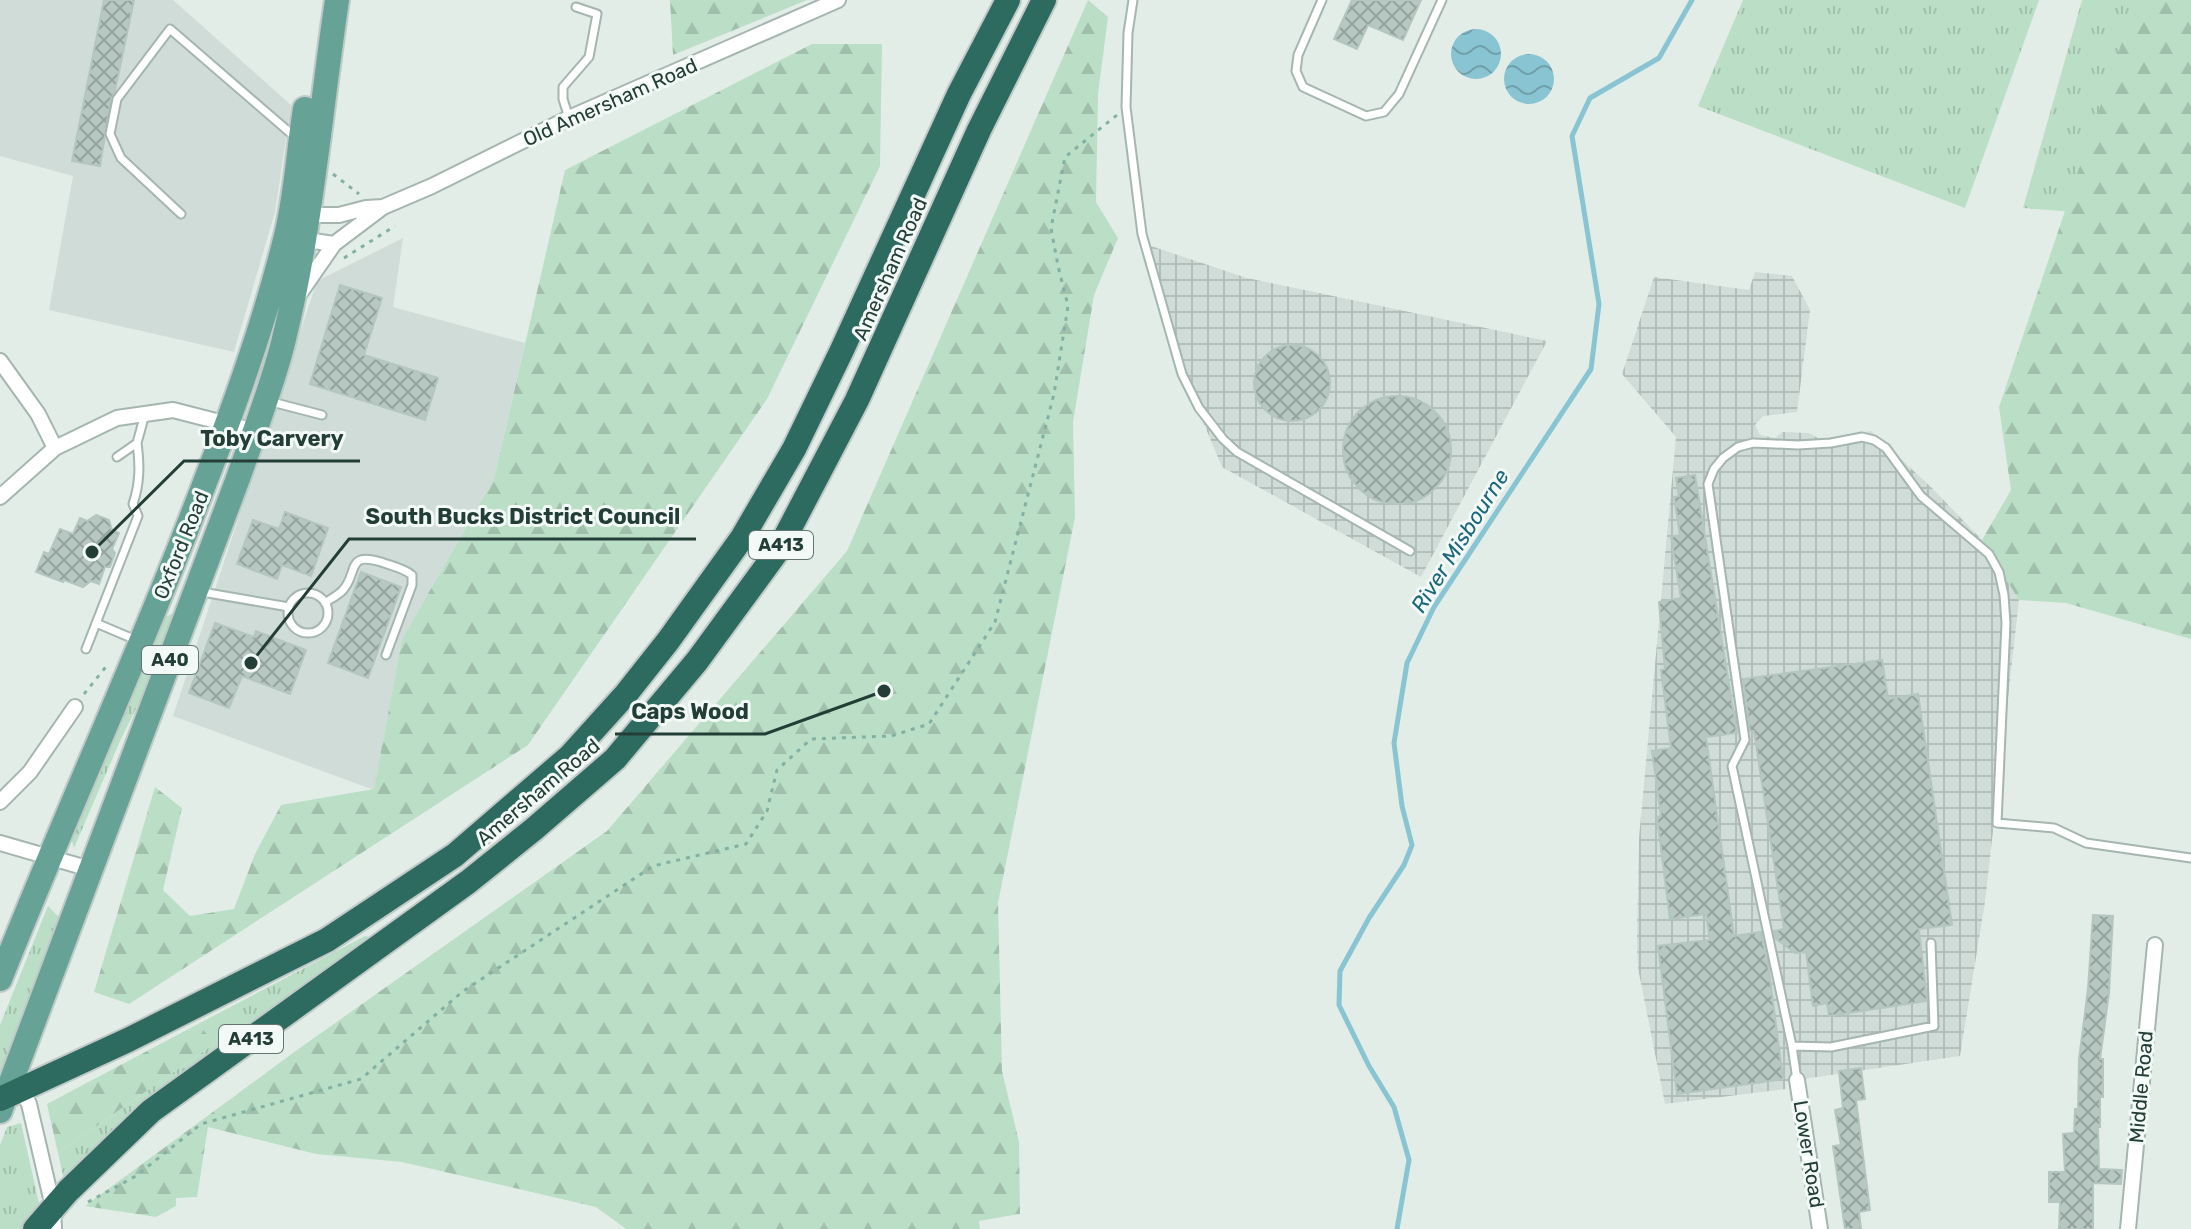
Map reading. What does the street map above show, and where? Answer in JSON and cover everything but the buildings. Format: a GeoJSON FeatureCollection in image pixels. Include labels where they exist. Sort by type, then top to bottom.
{"type":"FeatureCollection","features":[{"type":"Feature","properties":{"kind":"highway","name":"A413"},"geometry":{"type":"LineString","coordinates":[[5,1100],[327,940],[455,855],[570,756],[668,641],[742,538],[794,449],[959,94],[1008,0]]}},
{"type":"Feature","properties":{"kind":"highway","name":"Amersham Road"},"geometry":{"type":"LineString","coordinates":[[35,1229],[54,1218],[151,1111],[468,882],[534,829],[615,759],[697,661],[779,549],[843,427],[979,130],[1044,0]]}},
{"type":"Feature","properties":{"kind":"main road","name":"Oxford Road"},"geometry":{"type":"LineString","coordinates":[[0,979],[131,668],[229,424],[266,309],[297,227],[300,141],[323,0]]}},
{"type":"Feature","properties":{"kind":"main road","name":"A40"},"geometry":{"type":"LineString","coordinates":[[5,1100],[266,400],[291,306],[297,227],[337,0]]}},
{"type":"Feature","properties":{"kind":"main road"},"geometry":{"type":"LineString","coordinates":[[161,594],[196,592]]}},
{"type":"Feature","properties":{"kind":"street","name":"Old Amersham Road"},"geometry":{"type":"LineString","coordinates":[[291,306],[334,244],[383,207],[569,118],[838,0]]}},
{"type":"Feature","properties":{"kind":"street","name":"Old Amersham Road"},"geometry":{"type":"LineString","coordinates":[[297,227],[366,208],[383,207]]}},
{"type":"Feature","properties":{"kind":"street"},"geometry":{"type":"LineString","coordinates":[[297,227],[334,244]]}},
{"type":"Feature","properties":{"kind":"street"},"geometry":{"type":"LineString","coordinates":[[0,361],[38,414],[55,448]]}},
{"type":"Feature","properties":{"kind":"street"},"geometry":{"type":"LineString","coordinates":[[0,497],[55,448],[117,418],[173,410],[255,431]]}},
{"type":"Feature","properties":{"kind":"street"},"geometry":{"type":"LineString","coordinates":[[0,802],[30,772],[75,707]]}},
{"type":"Feature","properties":{"kind":"street"},"geometry":{"type":"LineString","coordinates":[[0,843],[90,869]]}},
{"type":"Feature","properties":{"kind":"street","name":"Middle Road"},"geometry":{"type":"LineString","coordinates":[[2128,1229],[2155,945]]}},
{"type":"Feature","properties":{"kind":"street","name":"Lower Road"},"geometry":{"type":"LineString","coordinates":[[1797,1080],[1820,1229]]}},
{"type":"Feature","properties":{"kind":"street"},"geometry":{"type":"LineString","coordinates":[[5,1100],[26,1098],[29,1104],[54,1218]]}},
{"type":"Feature","properties":{"kind":"lane"},"geometry":{"type":"LineString","coordinates":[[1133,0],[1128,33],[1126,107],[1142,234],[1182,374],[1199,408],[1237,452],[1410,551]]}},
{"type":"Feature","properties":{"kind":"lane"},"geometry":{"type":"LineString","coordinates":[[1322,0],[1298,55],[1296,71],[1303,87],[1366,116],[1384,112],[1399,94],[1442,0]]}},
{"type":"Feature","properties":{"kind":"lane"},"geometry":{"type":"LineString","coordinates":[[569,118],[563,87],[589,57],[597,14],[576,7]]}},
{"type":"Feature","properties":{"kind":"lane"},"geometry":{"type":"LineString","coordinates":[[181,214],[121,158],[110,134],[117,99],[170,29],[300,141]]}},
{"type":"Feature","properties":{"kind":"lane"},"geometry":{"type":"LineString","coordinates":[[266,400],[322,415]]}},
{"type":"Feature","properties":{"kind":"lane"},"geometry":{"type":"LineString","coordinates":[[86,649],[138,516],[133,504],[140,470],[137,443],[145,414]]}},
{"type":"Feature","properties":{"kind":"lane"},"geometry":{"type":"LineString","coordinates":[[1797,1080],[1732,766],[1745,740],[1708,484],[1714,469],[1738,447],[1753,443],[1831,443],[1862,437],[1874,440],[1886,448],[1921,496],[1989,554],[1999,572],[2006,623],[1997,823],[2054,828],[2086,843],[2106,848],[2191,858]]}},
{"type":"Feature","properties":{"kind":"lane"},"geometry":{"type":"LineString","coordinates":[[117,457],[137,443]]}},
{"type":"Feature","properties":{"kind":"lane"},"geometry":{"type":"LineString","coordinates":[[325,603],[343,590],[360,559],[367,558],[412,575],[412,585],[386,655]]}},
{"type":"Feature","properties":{"kind":"lane"},"geometry":{"type":"LineString","coordinates":[[196,592],[289,607]]}},
{"type":"Feature","properties":{"kind":"lane"},"geometry":{"type":"LineString","coordinates":[[303,593],[315,594],[325,603],[328,616],[321,628],[309,633],[291,624],[288,618],[292,599],[303,593]]}},
{"type":"Feature","properties":{"kind":"lane"},"geometry":{"type":"LineString","coordinates":[[96,623],[141,643]]}},
{"type":"Feature","properties":{"kind":"lane"},"geometry":{"type":"LineString","coordinates":[[1792,1046],[1831,1047],[1934,1026],[1931,943]]}},
{"type":"Feature","properties":{"kind":"path"},"geometry":{"type":"LineString","coordinates":[[86,1203],[136,1176],[201,1124],[361,1079],[462,992],[653,866],[746,844],[767,811],[777,770],[811,739],[891,736],[929,724],[995,622],[1054,394],[1068,306],[1051,228],[1065,157],[1126,107]]}},
{"type":"Feature","properties":{"kind":"path"},"geometry":{"type":"LineString","coordinates":[[326,169],[362,197],[366,208]]}},
{"type":"Feature","properties":{"kind":"path"},"geometry":{"type":"LineString","coordinates":[[75,707],[110,661],[131,668]]}},
{"type":"Feature","properties":{"kind":"shaded area"},"geometry":{"type":"Polygon","coordinates":[[[0,0],[173,0],[291,105],[275,212],[234,352],[49,310],[73,176],[0,156],[0,0]]]}},
{"type":"Feature","properties":{"kind":"shaded area"},"geometry":{"type":"Polygon","coordinates":[[[403,238],[393,307],[525,343],[494,479],[402,639],[374,790],[173,716],[317,281],[403,238]]]}},
{"type":"Feature","properties":{"kind":"shaded area"},"geometry":{"type":"Polygon","coordinates":[[[1145,244],[1247,278],[1547,341],[1421,577],[1222,467],[1188,386],[1145,244]]]}},
{"type":"Feature","properties":{"kind":"shaded area"},"geometry":{"type":"Polygon","coordinates":[[[1755,272],[1792,276],[1810,310],[1797,412],[1763,416],[1755,425],[1760,435],[1775,438],[1782,432],[1809,433],[1820,439],[1871,431],[1982,540],[2019,600],[1985,902],[1960,1056],[1785,1082],[1786,1089],[1665,1104],[1638,968],[1637,942],[1639,838],[1676,437],[1622,374],[1654,277],[1749,290],[1755,272]]]}},
{"type":"Feature","properties":{"kind":"green space"},"geometry":{"type":"Polygon","coordinates":[[[670,0],[807,0],[673,55],[670,0]]]}},
{"type":"Feature","properties":{"kind":"green space"},"geometry":{"type":"Polygon","coordinates":[[[1088,0],[1108,17],[1098,94],[1096,202],[1118,238],[1094,295],[1073,422],[1075,517],[998,903],[1002,1071],[1019,1142],[1020,1214],[979,1221],[980,1229],[626,1229],[596,1207],[402,1162],[316,1154],[208,1127],[197,1197],[176,1198],[176,1206],[156,1217],[85,1206],[297,1050],[607,831],[847,551],[1088,0]]]}},
{"type":"Feature","properties":{"kind":"green space"},"geometry":{"type":"Polygon","coordinates":[[[1743,0],[2039,0],[1965,208],[1698,106],[1743,0]]]}},
{"type":"Feature","properties":{"kind":"green space"},"geometry":{"type":"Polygon","coordinates":[[[2082,0],[2147,0],[2075,212],[2023,208],[2082,0]]]}},
{"type":"Feature","properties":{"kind":"green space"},"geometry":{"type":"Polygon","coordinates":[[[2136,0],[2191,0],[2191,639],[2066,603],[2019,600],[1982,540],[2011,490],[1999,407],[2136,0]]]}},
{"type":"Feature","properties":{"kind":"green space"},"geometry":{"type":"Polygon","coordinates":[[[812,44],[882,44],[880,166],[767,399],[528,745],[129,1004],[94,992],[155,787],[182,808],[163,890],[190,916],[234,909],[255,854],[281,805],[374,789],[402,639],[494,479],[565,170],[812,44]]]}},
{"type":"Feature","properties":{"kind":"green space"},"geometry":{"type":"Polygon","coordinates":[[[177,611],[172,636],[120,741],[74,848],[67,824],[158,621],[177,611]]]}},
{"type":"Feature","properties":{"kind":"green space"},"geometry":{"type":"Polygon","coordinates":[[[48,906],[59,917],[0,1078],[0,1025],[48,906]]]}},
{"type":"Feature","properties":{"kind":"green space"},"geometry":{"type":"Polygon","coordinates":[[[365,936],[377,939],[64,1180],[58,1153],[215,1043],[198,1024],[365,936]]]}},
{"type":"Feature","properties":{"kind":"green space"},"geometry":{"type":"Polygon","coordinates":[[[198,1024],[215,1043],[58,1153],[47,1104],[198,1024]]]}},
{"type":"Feature","properties":{"kind":"green space"},"geometry":{"type":"Polygon","coordinates":[[[21,1123],[40,1208],[23,1229],[0,1229],[0,1145],[7,1127],[21,1123]]]}},
{"type":"Feature","properties":{"kind":"water"},"geometry":{"type":"Polygon","coordinates":[[[1476,29],[1494,36],[1501,54],[1494,72],[1476,79],[1458,72],[1451,54],[1458,36],[1476,29]]]}},
{"type":"Feature","properties":{"kind":"water"},"geometry":{"type":"Polygon","coordinates":[[[1529,54],[1547,61],[1554,79],[1547,97],[1529,104],[1511,97],[1504,79],[1511,61],[1529,54]]]}},
{"type":"Feature","properties":{"kind":"waterway","name":"River Misbourne"},"geometry":{"type":"LineString","coordinates":[[1397,1229],[1409,1160],[1394,1107],[1369,1066],[1339,1005],[1340,971],[1369,918],[1404,865],[1412,845],[1402,806],[1394,743],[1407,663],[1434,607],[1591,369],[1599,304],[1572,136],[1590,98],[1659,58],[1692,0]]}},
{"type":"Feature","properties":{"kind":"place","name":"Toby Carvery"},"geometry":{"type":"Point","coordinates":[92,552]}},
{"type":"Feature","properties":{"kind":"place","name":"South Bucks District Council"},"geometry":{"type":"Point","coordinates":[251,663]}},
{"type":"Feature","properties":{"kind":"place","name":"Caps Wood"},"geometry":{"type":"Point","coordinates":[884,691]}}]}
